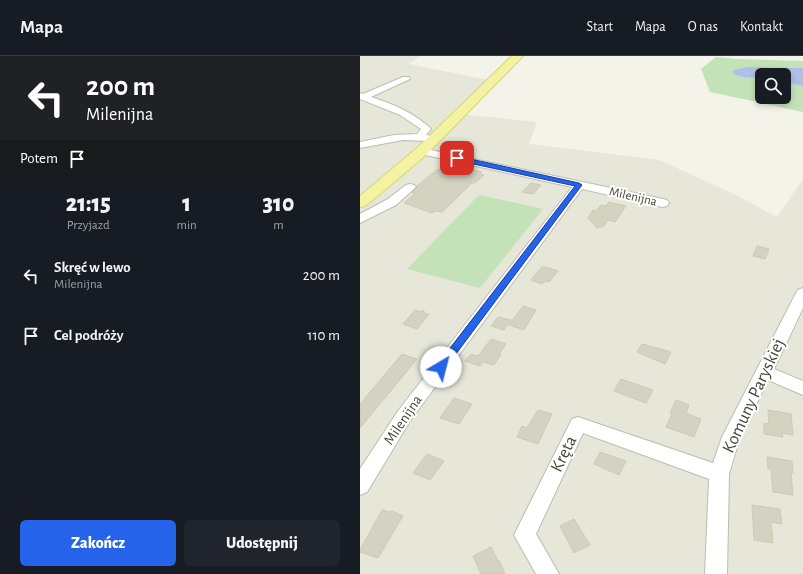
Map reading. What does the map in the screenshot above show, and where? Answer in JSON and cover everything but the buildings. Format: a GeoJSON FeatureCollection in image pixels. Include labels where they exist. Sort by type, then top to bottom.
{"type":"FeatureCollection","features":[{"type":"Feature","properties":{"kind":"main road"},"geometry":{"type":"LineString","coordinates":[[360,203],[381,187],[421,151],[518,56]]}},
{"type":"Feature","properties":{"kind":"street"},"geometry":{"type":"LineString","coordinates":[[362,97],[406,79]]}},
{"type":"Feature","properties":{"kind":"street"},"geometry":{"type":"LineString","coordinates":[[362,97],[394,108],[410,116],[426,129],[420,136]]}},
{"type":"Feature","properties":{"kind":"street"},"geometry":{"type":"LineString","coordinates":[[360,145],[420,136],[433,139]]}},
{"type":"Feature","properties":{"kind":"street","name":"Milenijna"},"geometry":{"type":"LineString","coordinates":[[421,151],[663,203]]}},
{"type":"Feature","properties":{"kind":"street","name":"Milenijna"},"geometry":{"type":"LineString","coordinates":[[360,486],[404,416],[579,185]]}},
{"type":"Feature","properties":{"kind":"street"},"geometry":{"type":"LineString","coordinates":[[360,219],[392,202],[410,187]]}},
{"type":"Feature","properties":{"kind":"street","name":"Komuny Paryskiej"},"geometry":{"type":"LineString","coordinates":[[716,574],[719,474],[731,437],[803,293]]}},
{"type":"Feature","properties":{"kind":"street"},"geometry":{"type":"LineString","coordinates":[[763,371],[803,388]]}},
{"type":"Feature","properties":{"kind":"street","name":"Kręta"},"geometry":{"type":"LineString","coordinates":[[548,574],[525,535],[578,424],[719,474]]}},
{"type":"Feature","properties":{"kind":"shaded area"},"geometry":{"type":"Polygon","coordinates":[[[360,56],[420,56],[409,64],[493,81],[460,114],[537,122],[529,144],[659,160],[734,194],[777,217],[803,179],[803,574],[360,574],[360,56]]]}},
{"type":"Feature","properties":{"kind":"green space"},"geometry":{"type":"Polygon","coordinates":[[[716,57],[803,61],[803,68],[748,67],[739,77],[755,77],[755,102],[710,92],[701,69],[716,57]]]}},
{"type":"Feature","properties":{"kind":"green space"},"geometry":{"type":"Polygon","coordinates":[[[791,83],[803,86],[803,112],[766,104],[791,104],[791,83]]]}},
{"type":"Feature","properties":{"kind":"green space"},"geometry":{"type":"Polygon","coordinates":[[[479,195],[543,209],[480,288],[407,269],[479,195]]]}},
{"type":"Feature","properties":{"kind":"water"},"geometry":{"type":"Polygon","coordinates":[[[748,67],[803,68],[803,86],[791,83],[791,68],[755,68],[755,77],[746,78],[735,75],[732,72],[734,70],[748,67]]]}},
{"type":"Feature","properties":{"kind":"route"},"geometry":{"type":"LineString","coordinates":[[441,367],[579,185],[457,158]]}}]}
